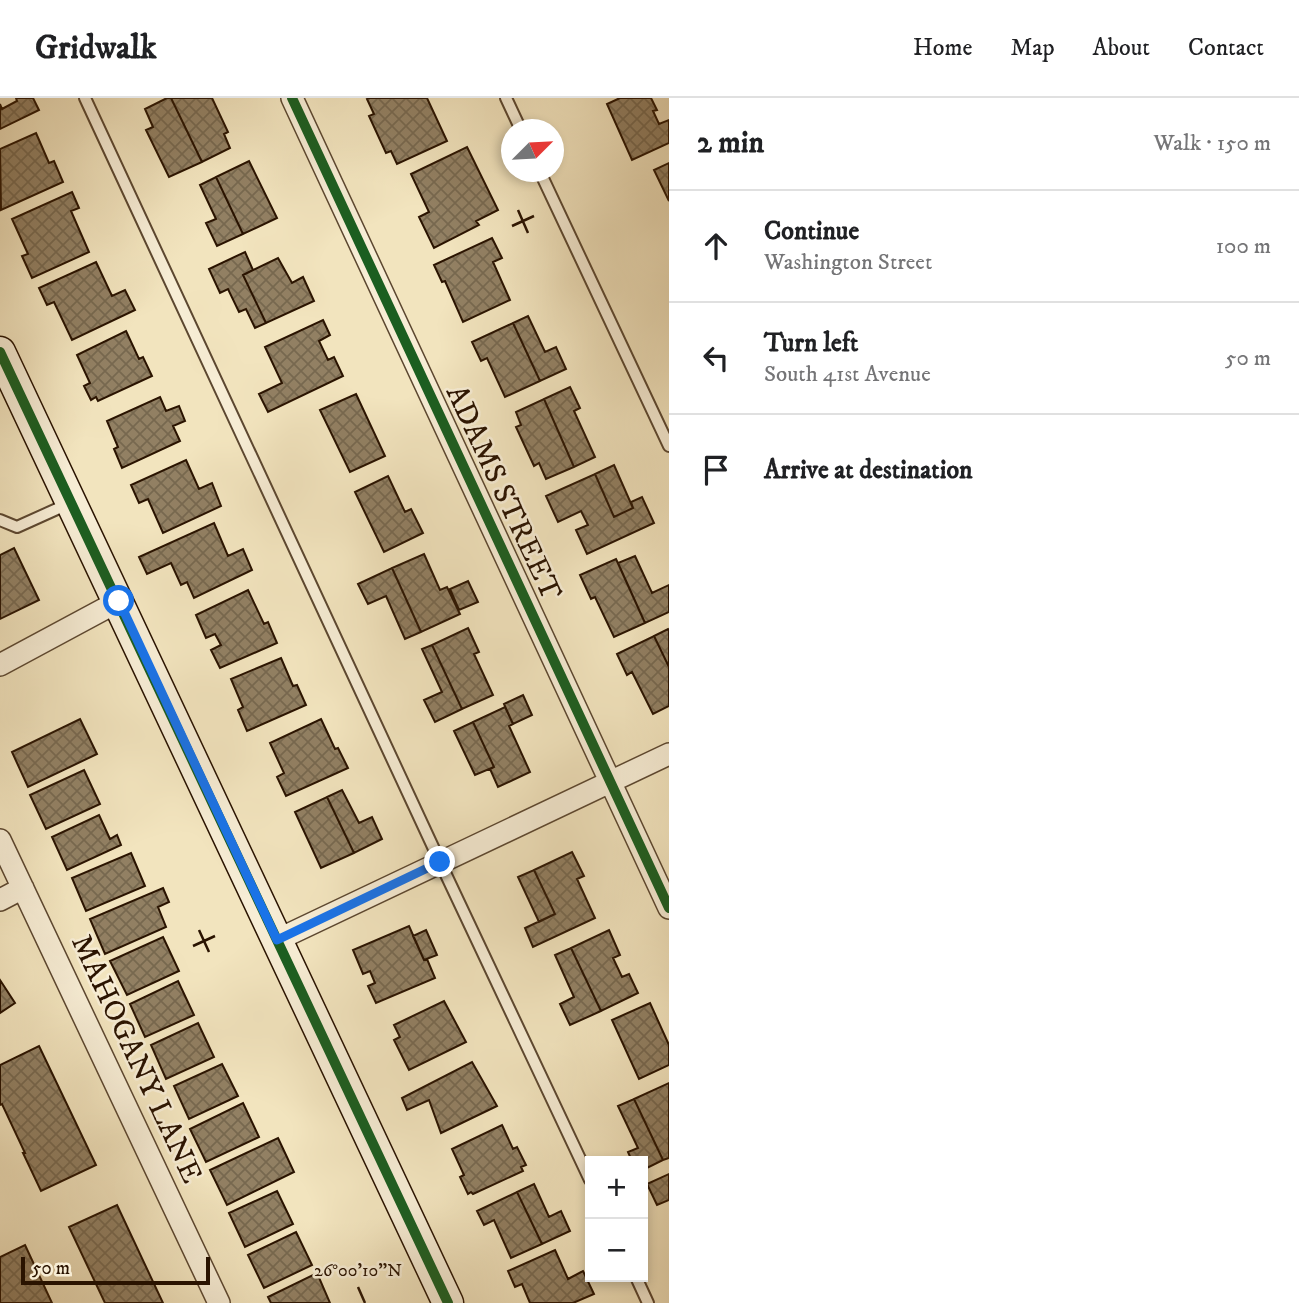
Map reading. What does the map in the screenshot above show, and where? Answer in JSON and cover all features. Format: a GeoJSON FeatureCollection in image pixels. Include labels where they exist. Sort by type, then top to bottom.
{"type":"FeatureCollection","features":[{"type":"Feature","properties":{"kind":"street","name":"ADAMS STREET"},"geometry":{"type":"LineString","coordinates":[[292,98],[669,908]]}},
{"type":"Feature","properties":{"kind":"street"},"geometry":{"type":"LineString","coordinates":[[0,352],[7,384],[71,503],[119,601],[448,1303]]}},
{"type":"Feature","properties":{"kind":"street"},"geometry":{"type":"LineString","coordinates":[[0,665],[119,601]]}},
{"type":"Feature","properties":{"kind":"street"},"geometry":{"type":"LineString","coordinates":[[277,940],[669,754]]}},
{"type":"Feature","properties":{"kind":"street","name":"MAHOGANY LANE"},"geometry":{"type":"LineString","coordinates":[[0,840],[219,1303]]}},
{"type":"Feature","properties":{"kind":"street"},"geometry":{"type":"LineString","coordinates":[[0,900],[23,888]]}},
{"type":"Feature","properties":{"kind":"lane"},"geometry":{"type":"LineString","coordinates":[[85,98],[585,1169]]}},
{"type":"Feature","properties":{"kind":"lane"},"geometry":{"type":"LineString","coordinates":[[506,98],[515,119]]}},
{"type":"Feature","properties":{"kind":"lane"},"geometry":{"type":"LineString","coordinates":[[545,182],[669,446]]}},
{"type":"Feature","properties":{"kind":"lane"},"geometry":{"type":"LineString","coordinates":[[0,520],[17,527],[71,503]]}},
{"type":"Feature","properties":{"kind":"lane"},"geometry":{"type":"LineString","coordinates":[[638,1282],[649,1303]]}},
{"type":"Feature","properties":{"kind":"building"},"geometry":{"type":"Polygon","coordinates":[[[16,98],[33,98],[39,110],[0,129],[0,104],[2,109],[17,101],[16,98]]]}},
{"type":"Feature","properties":{"kind":"building"},"geometry":{"type":"Polygon","coordinates":[[[171,98],[202,162],[169,177],[146,130],[153,127],[145,109],[171,98]]]}},
{"type":"Feature","properties":{"kind":"building"},"geometry":{"type":"Polygon","coordinates":[[[171,98],[212,98],[228,132],[224,134],[230,148],[202,162],[171,98]]]}},
{"type":"Feature","properties":{"kind":"building"},"geometry":{"type":"Polygon","coordinates":[[[427,98],[447,141],[397,164],[391,151],[386,153],[369,116],[374,114],[367,99],[427,98]]]}},
{"type":"Feature","properties":{"kind":"building"},"geometry":{"type":"Polygon","coordinates":[[[620,98],[651,98],[657,110],[653,111],[659,124],[669,120],[669,143],[632,160],[607,104],[620,98]]]}},
{"type":"Feature","properties":{"kind":"building"},"geometry":{"type":"Polygon","coordinates":[[[36,133],[49,163],[54,161],[63,182],[1,210],[0,149],[36,133]]]}},
{"type":"Feature","properties":{"kind":"building"},"geometry":{"type":"Polygon","coordinates":[[[467,147],[498,210],[476,221],[479,225],[434,248],[419,217],[429,212],[411,174],[467,147]]]}},
{"type":"Feature","properties":{"kind":"building"},"geometry":{"type":"Polygon","coordinates":[[[249,161],[277,218],[243,234],[216,177],[249,161]]]}},
{"type":"Feature","properties":{"kind":"building"},"geometry":{"type":"Polygon","coordinates":[[[669,163],[669,201],[654,170],[669,163]]]}},
{"type":"Feature","properties":{"kind":"building"},"geometry":{"type":"Polygon","coordinates":[[[216,177],[243,234],[217,246],[206,223],[216,219],[200,185],[216,177]]]}},
{"type":"Feature","properties":{"kind":"building"},"geometry":{"type":"Polygon","coordinates":[[[72,192],[79,208],[71,211],[89,252],[32,278],[22,256],[28,254],[12,219],[72,192]]]}},
{"type":"Feature","properties":{"kind":"building"},"geometry":{"type":"Polygon","coordinates":[[[492,238],[502,258],[493,262],[510,300],[463,322],[445,281],[442,282],[434,265],[492,238]]]}},
{"type":"Feature","properties":{"kind":"building"},"geometry":{"type":"Polygon","coordinates":[[[245,252],[253,270],[243,275],[266,323],[255,328],[246,309],[239,312],[228,289],[220,293],[209,269],[245,252]]]}},
{"type":"Feature","properties":{"kind":"building"},"geometry":{"type":"Polygon","coordinates":[[[278,258],[292,283],[303,277],[314,301],[266,323],[243,275],[278,258]]]}},
{"type":"Feature","properties":{"kind":"building"},"geometry":{"type":"Polygon","coordinates":[[[96,262],[112,296],[125,290],[135,310],[72,340],[54,302],[47,305],[39,288],[96,262]]]}},
{"type":"Feature","properties":{"kind":"building"},"geometry":{"type":"Polygon","coordinates":[[[528,316],[545,352],[556,347],[566,369],[540,381],[513,323],[528,316]]]}},
{"type":"Feature","properties":{"kind":"building"},"geometry":{"type":"Polygon","coordinates":[[[323,320],[330,335],[319,341],[328,360],[334,357],[343,376],[268,412],[259,394],[282,383],[265,347],[323,320]]]}},
{"type":"Feature","properties":{"kind":"building"},"geometry":{"type":"Polygon","coordinates":[[[513,323],[540,381],[505,397],[487,358],[481,361],[472,342],[513,323]]]}},
{"type":"Feature","properties":{"kind":"building"},"geometry":{"type":"Polygon","coordinates":[[[126,331],[139,359],[143,357],[152,376],[98,401],[96,397],[91,400],[84,386],[90,383],[77,355],[126,331]]]}},
{"type":"Feature","properties":{"kind":"building"},"geometry":{"type":"Polygon","coordinates":[[[570,387],[580,408],[574,411],[595,457],[574,467],[544,399],[570,387]]]}},
{"type":"Feature","properties":{"kind":"building"},"geometry":{"type":"Polygon","coordinates":[[[356,394],[385,456],[350,472],[320,410],[356,394]]]}},
{"type":"Feature","properties":{"kind":"building"},"geometry":{"type":"Polygon","coordinates":[[[160,397],[166,411],[179,406],[185,421],[173,426],[180,441],[122,468],[114,449],[118,447],[107,421],[160,397]]]}},
{"type":"Feature","properties":{"kind":"building"},"geometry":{"type":"Polygon","coordinates":[[[544,399],[574,467],[546,479],[539,463],[534,466],[516,427],[521,425],[516,412],[544,399]]]}},
{"type":"Feature","properties":{"kind":"building"},"geometry":{"type":"Polygon","coordinates":[[[186,460],[199,489],[212,483],[221,506],[163,533],[148,499],[139,503],[131,485],[186,460]]]}},
{"type":"Feature","properties":{"kind":"building"},"geometry":{"type":"Polygon","coordinates":[[[614,465],[633,508],[614,517],[595,474],[614,465]]]}},
{"type":"Feature","properties":{"kind":"building"},"geometry":{"type":"Polygon","coordinates":[[[595,474],[614,517],[633,508],[631,502],[642,497],[654,523],[587,554],[576,530],[588,525],[581,511],[558,522],[546,496],[595,474]]]}},
{"type":"Feature","properties":{"kind":"building"},"geometry":{"type":"Polygon","coordinates":[[[388,476],[405,512],[411,509],[423,533],[384,552],[355,492],[388,476]]]}},
{"type":"Feature","properties":{"kind":"building"},"geometry":{"type":"Polygon","coordinates":[[[214,523],[228,556],[243,549],[252,570],[194,598],[187,582],[181,585],[171,563],[147,574],[139,557],[214,523]]]}},
{"type":"Feature","properties":{"kind":"building"},"geometry":{"type":"Polygon","coordinates":[[[14,548],[39,600],[0,619],[0,555],[14,548]]]}},
{"type":"Feature","properties":{"kind":"building"},"geometry":{"type":"Polygon","coordinates":[[[424,554],[440,590],[447,587],[460,614],[421,632],[392,568],[424,554]]]}},
{"type":"Feature","properties":{"kind":"building"},"geometry":{"type":"Polygon","coordinates":[[[635,556],[652,593],[669,585],[669,612],[645,623],[618,563],[635,556]]]}},
{"type":"Feature","properties":{"kind":"building"},"geometry":{"type":"Polygon","coordinates":[[[616,559],[645,623],[614,637],[595,597],[591,599],[580,575],[616,559]]]}},
{"type":"Feature","properties":{"kind":"building"},"geometry":{"type":"Polygon","coordinates":[[[392,568],[421,632],[405,639],[386,596],[368,604],[358,584],[392,568]]]}},
{"type":"Feature","properties":{"kind":"building"},"geometry":{"type":"Polygon","coordinates":[[[468,581],[478,602],[459,610],[450,589],[468,581]]]}},
{"type":"Feature","properties":{"kind":"building"},"geometry":{"type":"Polygon","coordinates":[[[248,590],[264,624],[268,622],[277,643],[220,668],[211,650],[221,645],[215,634],[206,638],[196,615],[248,590]]]}},
{"type":"Feature","properties":{"kind":"building"},"geometry":{"type":"Polygon","coordinates":[[[468,628],[479,652],[474,654],[493,695],[462,709],[432,645],[468,628]]]}},
{"type":"Feature","properties":{"kind":"building"},"geometry":{"type":"Polygon","coordinates":[[[668,629],[669,631],[669,667],[654,636],[668,629]]]}},
{"type":"Feature","properties":{"kind":"building"},"geometry":{"type":"Polygon","coordinates":[[[654,636],[669,667],[669,706],[653,714],[632,672],[627,675],[617,654],[654,636]]]}},
{"type":"Feature","properties":{"kind":"building"},"geometry":{"type":"Polygon","coordinates":[[[432,645],[462,709],[435,722],[424,700],[442,692],[422,649],[432,645]]]}},
{"type":"Feature","properties":{"kind":"building"},"geometry":{"type":"Polygon","coordinates":[[[281,658],[293,686],[297,685],[306,705],[247,731],[238,710],[243,707],[231,679],[281,658]]]}},
{"type":"Feature","properties":{"kind":"building"},"geometry":{"type":"Polygon","coordinates":[[[523,695],[532,715],[513,724],[504,704],[523,695]]]}},
{"type":"Feature","properties":{"kind":"building"},"geometry":{"type":"Polygon","coordinates":[[[505,707],[513,724],[509,726],[530,772],[498,787],[490,769],[494,767],[473,722],[505,707]]]}},
{"type":"Feature","properties":{"kind":"building"},"geometry":{"type":"Polygon","coordinates":[[[80,719],[97,754],[28,787],[12,752],[80,719]]]}},
{"type":"Feature","properties":{"kind":"building"},"geometry":{"type":"Polygon","coordinates":[[[321,719],[335,749],[338,748],[348,768],[286,796],[277,777],[284,773],[270,743],[321,719]]]}},
{"type":"Feature","properties":{"kind":"building"},"geometry":{"type":"Polygon","coordinates":[[[473,722],[494,767],[475,775],[454,731],[473,722]]]}},
{"type":"Feature","properties":{"kind":"building"},"geometry":{"type":"Polygon","coordinates":[[[84,770],[100,804],[46,829],[30,795],[84,770]]]}},
{"type":"Feature","properties":{"kind":"building"},"geometry":{"type":"Polygon","coordinates":[[[342,790],[359,823],[372,817],[382,839],[354,853],[327,797],[342,790]]]}},
{"type":"Feature","properties":{"kind":"building"},"geometry":{"type":"Polygon","coordinates":[[[327,797],[354,853],[321,868],[295,812],[327,797]]]}},
{"type":"Feature","properties":{"kind":"building"},"geometry":{"type":"Polygon","coordinates":[[[99,815],[110,839],[117,835],[121,845],[67,870],[52,837],[99,815]]]}},
{"type":"Feature","properties":{"kind":"building"},"geometry":{"type":"Polygon","coordinates":[[[572,852],[584,876],[577,879],[595,918],[533,947],[525,928],[555,914],[534,870],[572,852]]]}},
{"type":"Feature","properties":{"kind":"building"},"geometry":{"type":"Polygon","coordinates":[[[131,853],[145,886],[86,911],[72,878],[131,853]]]}},
{"type":"Feature","properties":{"kind":"building"},"geometry":{"type":"Polygon","coordinates":[[[534,870],[555,914],[539,922],[518,877],[534,870]]]}},
{"type":"Feature","properties":{"kind":"building"},"geometry":{"type":"Polygon","coordinates":[[[163,888],[169,902],[158,907],[166,927],[105,954],[90,919],[163,888]]]}},
{"type":"Feature","properties":{"kind":"building"},"geometry":{"type":"Polygon","coordinates":[[[409,926],[435,978],[376,1003],[368,986],[375,983],[370,971],[363,974],[353,950],[409,926]]]}},
{"type":"Feature","properties":{"kind":"building"},"geometry":{"type":"Polygon","coordinates":[[[426,930],[437,955],[424,960],[413,936],[426,930]]]}},
{"type":"Feature","properties":{"kind":"building"},"geometry":{"type":"Polygon","coordinates":[[[609,930],[620,955],[613,958],[622,977],[629,974],[638,993],[601,1011],[571,948],[609,930]]]}},
{"type":"Feature","properties":{"kind":"building"},"geometry":{"type":"Polygon","coordinates":[[[163,937],[179,971],[127,995],[110,961],[163,937]]]}},
{"type":"Feature","properties":{"kind":"building"},"geometry":{"type":"Polygon","coordinates":[[[571,948],[601,1011],[570,1025],[560,1004],[574,997],[555,955],[571,948]]]}},
{"type":"Feature","properties":{"kind":"building"},"geometry":{"type":"Polygon","coordinates":[[[0,980],[15,1003],[0,1013],[0,980]]]}},
{"type":"Feature","properties":{"kind":"building"},"geometry":{"type":"Polygon","coordinates":[[[178,981],[194,1015],[145,1037],[130,1004],[178,981]]]}},
{"type":"Feature","properties":{"kind":"building"},"geometry":{"type":"Polygon","coordinates":[[[444,1001],[466,1042],[409,1070],[394,1040],[400,1037],[394,1025],[444,1001]]]}},
{"type":"Feature","properties":{"kind":"building"},"geometry":{"type":"Polygon","coordinates":[[[650,1003],[669,1045],[669,1065],[639,1079],[612,1020],[650,1003]]]}},
{"type":"Feature","properties":{"kind":"building"},"geometry":{"type":"Polygon","coordinates":[[[198,1023],[214,1057],[166,1079],[151,1045],[198,1023]]]}},
{"type":"Feature","properties":{"kind":"building"},"geometry":{"type":"Polygon","coordinates":[[[39,1046],[96,1165],[41,1191],[2,1104],[0,1105],[0,1065],[39,1046]]]}},
{"type":"Feature","properties":{"kind":"building"},"geometry":{"type":"Polygon","coordinates":[[[472,1062],[497,1106],[441,1133],[429,1100],[407,1110],[402,1098],[472,1062]]]}},
{"type":"Feature","properties":{"kind":"building"},"geometry":{"type":"Polygon","coordinates":[[[222,1064],[238,1096],[189,1119],[174,1086],[222,1064]]]}},
{"type":"Feature","properties":{"kind":"building"},"geometry":{"type":"Polygon","coordinates":[[[669,1083],[669,1158],[663,1160],[634,1099],[669,1083]]]}},
{"type":"Feature","properties":{"kind":"building"},"geometry":{"type":"Polygon","coordinates":[[[634,1099],[663,1160],[648,1168],[648,1156],[630,1156],[628,1152],[638,1148],[618,1106],[634,1099]]]}},
{"type":"Feature","properties":{"kind":"building"},"geometry":{"type":"Polygon","coordinates":[[[243,1103],[259,1137],[206,1162],[190,1129],[243,1103]]]}},
{"type":"Feature","properties":{"kind":"building"},"geometry":{"type":"Polygon","coordinates":[[[502,1125],[513,1149],[517,1147],[526,1165],[521,1167],[523,1171],[468,1194],[460,1177],[464,1175],[452,1149],[502,1125]]]}},
{"type":"Feature","properties":{"kind":"building"},"geometry":{"type":"Polygon","coordinates":[[[278,1138],[294,1172],[227,1205],[210,1170],[278,1138]]]}},
{"type":"Feature","properties":{"kind":"building"},"geometry":{"type":"Polygon","coordinates":[[[669,1174],[669,1200],[657,1205],[648,1184],[669,1174]]]}},
{"type":"Feature","properties":{"kind":"building"},"geometry":{"type":"Polygon","coordinates":[[[534,1184],[549,1217],[561,1211],[570,1231],[542,1244],[517,1192],[534,1184]]]}},
{"type":"Feature","properties":{"kind":"building"},"geometry":{"type":"Polygon","coordinates":[[[277,1191],[293,1224],[245,1247],[229,1213],[277,1191]]]}},
{"type":"Feature","properties":{"kind":"building"},"geometry":{"type":"Polygon","coordinates":[[[517,1192],[542,1244],[511,1258],[494,1220],[484,1225],[477,1211],[517,1192]]]}},
{"type":"Feature","properties":{"kind":"building"},"geometry":{"type":"Polygon","coordinates":[[[117,1205],[163,1303],[105,1303],[69,1227],[117,1205]]]}},
{"type":"Feature","properties":{"kind":"building"},"geometry":{"type":"Polygon","coordinates":[[[296,1232],[312,1265],[264,1288],[248,1255],[296,1232]]]}},
{"type":"Feature","properties":{"kind":"building"},"geometry":{"type":"Polygon","coordinates":[[[25,1245],[52,1303],[0,1303],[0,1257],[25,1245]]]}},
{"type":"Feature","properties":{"kind":"building"},"geometry":{"type":"Polygon","coordinates":[[[555,1250],[568,1279],[583,1271],[585,1282],[588,1282],[594,1294],[573,1303],[530,1303],[522,1284],[515,1287],[508,1271],[555,1250]]]}},
{"type":"Feature","properties":{"kind":"building"},"geometry":{"type":"Polygon","coordinates":[[[317,1273],[330,1303],[271,1303],[268,1297],[317,1273]]]}},
{"type":"Feature","properties":{"kind":"cycle path"},"geometry":{"type":"LineString","coordinates":[[292,98],[669,908]]}},
{"type":"Feature","properties":{"kind":"cycle path"},"geometry":{"type":"LineString","coordinates":[[0,352],[448,1303]]}},
{"type":"Feature","properties":{"kind":"route"},"geometry":{"type":"LineString","coordinates":[[119,601],[277,940],[440,862]]}}]}
